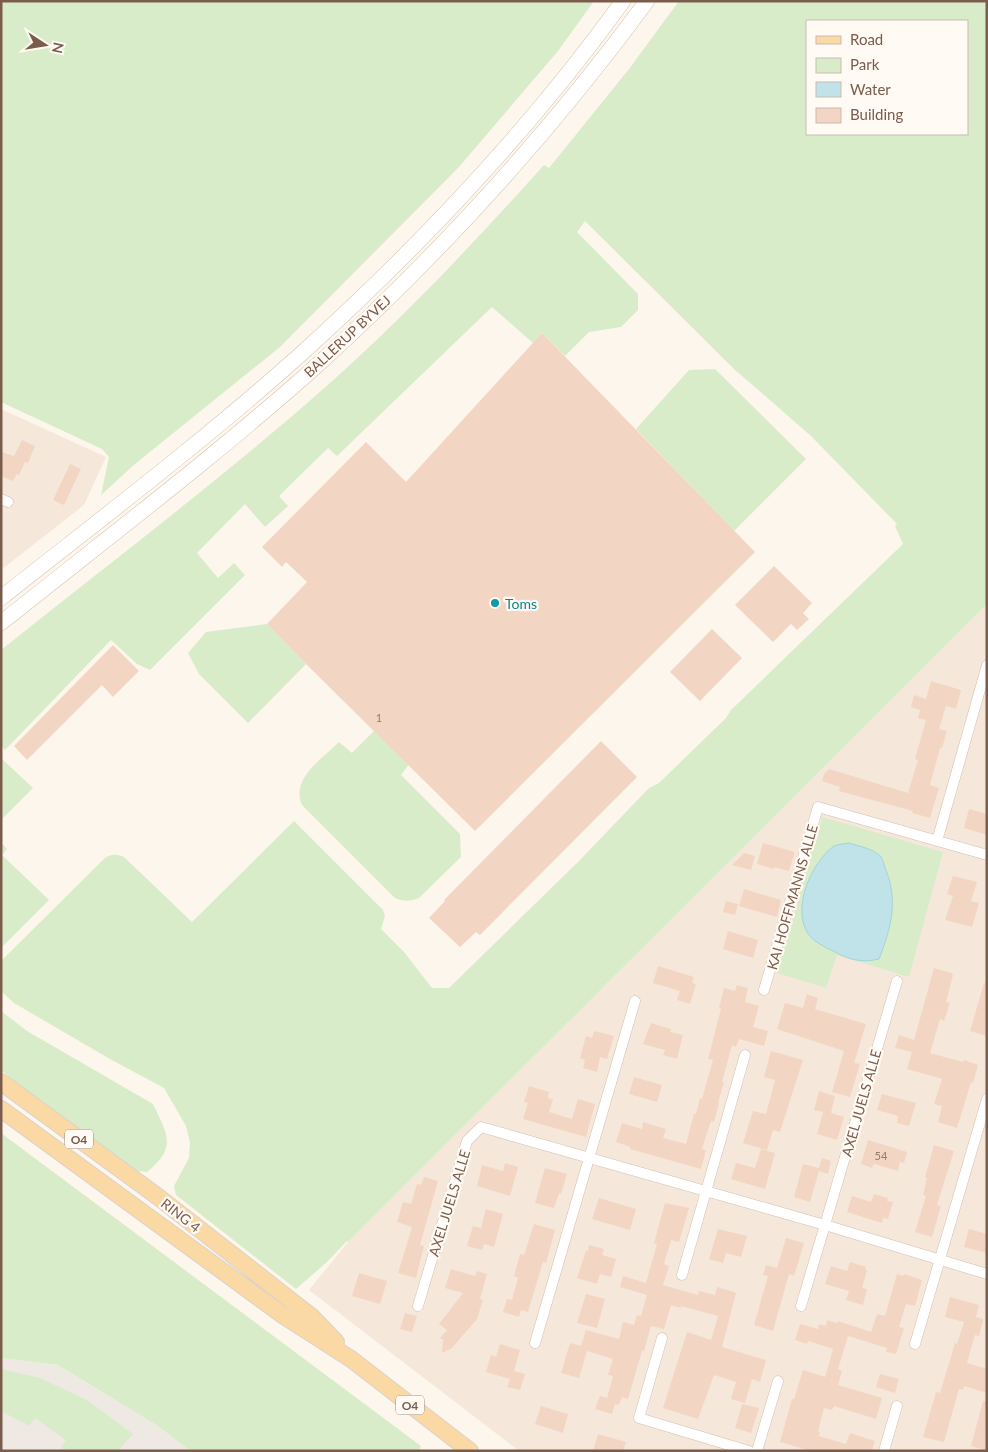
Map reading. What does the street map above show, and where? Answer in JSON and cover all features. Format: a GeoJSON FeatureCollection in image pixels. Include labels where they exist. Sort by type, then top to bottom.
{"type":"FeatureCollection","features":[{"type":"Feature","properties":{"kind":"main road","name":"BALLERUP BYVEJ"},"geometry":{"type":"LineString","coordinates":[[1,598],[205,436],[346,312],[438,222],[476,181],[549,96],[623,1]]}},
{"type":"Feature","properties":{"kind":"main road","name":"BALLERUP BYVEJ"},"geometry":{"type":"LineString","coordinates":[[1,623],[262,413],[372,313],[451,234],[522,157],[601,62],[647,1]]}},
{"type":"Feature","properties":{"kind":"main road","name":"RING 4"},"geometry":{"type":"LineString","coordinates":[[1,1082],[157,1196],[311,1316],[351,1359]]}},
{"type":"Feature","properties":{"kind":"main road","name":"RING 4"},"geometry":{"type":"LineString","coordinates":[[1,1109],[270,1306],[351,1359],[470,1451]]}},
{"type":"Feature","properties":{"kind":"street"},"geometry":{"type":"LineString","coordinates":[[937,841],[987,665]]}},
{"type":"Feature","properties":{"kind":"street","name":"KAI HOFFMANNS ALLE"},"geometry":{"type":"LineString","coordinates":[[764,990],[818,806],[987,856]]}},
{"type":"Feature","properties":{"kind":"street","name":"AXEL JUELS ALLE"},"geometry":{"type":"LineString","coordinates":[[801,1306],[897,981]]}},
{"type":"Feature","properties":{"kind":"street"},"geometry":{"type":"LineString","coordinates":[[535,1343],[635,1001]]}},
{"type":"Feature","properties":{"kind":"street"},"geometry":{"type":"LineString","coordinates":[[682,1275],[745,1055]]}},
{"type":"Feature","properties":{"kind":"street"},"geometry":{"type":"LineString","coordinates":[[916,1344],[987,1099]]}},
{"type":"Feature","properties":{"kind":"street","name":"AXEL JUELS ALLE"},"geometry":{"type":"LineString","coordinates":[[418,1306],[467,1141],[481,1126],[825,1225],[987,1274]]}},
{"type":"Feature","properties":{"kind":"street"},"geometry":{"type":"LineString","coordinates":[[662,1338],[639,1418],[749,1451]]}},
{"type":"Feature","properties":{"kind":"street"},"geometry":{"type":"LineString","coordinates":[[757,1451],[778,1381]]}},
{"type":"Feature","properties":{"kind":"street"},"geometry":{"type":"LineString","coordinates":[[884,1451],[897,1406]]}},
{"type":"Feature","properties":{"kind":"shaded area"},"geometry":{"type":"Polygon","coordinates":[[[1,409],[106,457],[84,505],[1,570],[1,409]]]}},
{"type":"Feature","properties":{"kind":"shaded area"},"geometry":{"type":"Polygon","coordinates":[[[987,604],[987,1451],[519,1451],[309,1290],[348,1242],[987,604]]]}},
{"type":"Feature","properties":{"kind":"shaded area"},"geometry":{"type":"Polygon","coordinates":[[[1,1358],[58,1365],[158,1426],[190,1451],[1,1451],[1,1358]]]}},
{"type":"Feature","properties":{"kind":"green space"},"geometry":{"type":"Polygon","coordinates":[[[1,1],[594,1],[558,51],[459,167],[280,347],[135,464],[101,495],[109,457],[102,449],[1,402],[1,1]]]}},
{"type":"Feature","properties":{"kind":"green space"},"geometry":{"type":"Polygon","coordinates":[[[679,1],[987,1],[987,604],[348,1242],[296,1289],[176,1195],[174,1186],[189,1158],[190,1142],[186,1126],[164,1088],[14,1003],[1,991],[1,961],[107,857],[119,855],[124,857],[192,922],[294,821],[383,910],[385,916],[381,929],[404,952],[432,988],[449,988],[579,861],[649,788],[659,783],[726,718],[731,710],[903,544],[895,526],[897,524],[811,436],[734,369],[585,221],[577,232],[638,294],[638,310],[621,327],[589,332],[565,356],[542,333],[533,343],[492,307],[337,456],[328,448],[279,496],[288,506],[265,527],[245,504],[197,553],[218,578],[234,563],[245,575],[150,670],[137,664],[111,640],[5,750],[1,746],[1,650],[167,519],[330,383],[440,277],[544,165],[549,168],[629,69],[679,1]]]}},
{"type":"Feature","properties":{"kind":"green space"},"geometry":{"type":"Polygon","coordinates":[[[715,369],[806,459],[734,531],[636,429],[689,370],[715,369]]]}},
{"type":"Feature","properties":{"kind":"green space"},"geometry":{"type":"Polygon","coordinates":[[[267,624],[306,664],[248,723],[199,674],[188,653],[206,632],[267,624]]]}},
{"type":"Feature","properties":{"kind":"green space"},"geometry":{"type":"Polygon","coordinates":[[[376,729],[410,763],[401,775],[460,834],[461,857],[419,898],[413,900],[404,901],[395,898],[302,805],[299,795],[300,786],[310,770],[339,742],[352,753],[376,729]]]}},
{"type":"Feature","properties":{"kind":"green space"},"geometry":{"type":"Polygon","coordinates":[[[1,758],[33,788],[1,820],[1,758]]]}},
{"type":"Feature","properties":{"kind":"green space"},"geometry":{"type":"Polygon","coordinates":[[[822,817],[943,852],[909,977],[837,955],[826,988],[777,973],[822,817]]]}},
{"type":"Feature","properties":{"kind":"green space"},"geometry":{"type":"Polygon","coordinates":[[[1,842],[7,849],[2,855],[49,900],[1,948],[1,842]]]}},
{"type":"Feature","properties":{"kind":"green space"},"geometry":{"type":"Polygon","coordinates":[[[1,1011],[27,1031],[153,1104],[166,1133],[167,1141],[163,1156],[147,1172],[132,1170],[41,1103],[1,1070],[1,1011]]]}},
{"type":"Feature","properties":{"kind":"green space"},"geometry":{"type":"Polygon","coordinates":[[[1,1133],[421,1446],[419,1451],[190,1451],[158,1426],[58,1365],[1,1358],[1,1133]]]}},
{"type":"Feature","properties":{"kind":"green space"},"geometry":{"type":"Polygon","coordinates":[[[1,1369],[40,1378],[87,1400],[133,1434],[118,1451],[66,1451],[61,1448],[66,1440],[35,1418],[29,1426],[1,1411],[1,1369]]]}},
{"type":"Feature","properties":{"kind":"water"},"geometry":{"type":"Polygon","coordinates":[[[849,843],[866,848],[881,857],[892,891],[890,925],[879,959],[862,961],[840,955],[812,939],[803,921],[803,898],[812,873],[826,853],[834,846],[849,843]]]}},
{"type":"Feature","properties":{"kind":"building","name":"Toms"},"geometry":{"type":"Polygon","coordinates":[[[542,333],[755,552],[475,831],[267,624],[307,582],[286,562],[282,567],[262,547],[366,442],[406,482],[542,333]]]}},
{"type":"Feature","properties":{"kind":"building"},"geometry":{"type":"Polygon","coordinates":[[[22,440],[35,446],[28,463],[25,462],[19,475],[17,474],[13,481],[1,476],[1,452],[14,456],[22,440]]]}},
{"type":"Feature","properties":{"kind":"building"},"geometry":{"type":"Polygon","coordinates":[[[70,464],[81,469],[64,505],[53,500],[70,464]]]}},
{"type":"Feature","properties":{"kind":"building"},"geometry":{"type":"Polygon","coordinates":[[[774,566],[812,603],[803,613],[809,619],[797,630],[791,624],[773,642],[735,605],[774,566]]]}},
{"type":"Feature","properties":{"kind":"building"},"geometry":{"type":"Polygon","coordinates":[[[712,629],[742,658],[700,701],[670,672],[712,629]]]}},
{"type":"Feature","properties":{"kind":"building"},"geometry":{"type":"Polygon","coordinates":[[[113,645],[139,671],[113,697],[102,685],[27,760],[14,746],[113,645]]]}},
{"type":"Feature","properties":{"kind":"building"},"geometry":{"type":"Polygon","coordinates":[[[931,681],[961,690],[956,709],[946,706],[939,729],[947,731],[942,748],[940,748],[930,785],[939,788],[930,818],[912,813],[913,811],[839,791],[840,787],[822,781],[824,774],[829,769],[908,793],[918,760],[915,759],[926,720],[918,718],[920,710],[911,707],[914,695],[926,699],[931,681]]]}},
{"type":"Feature","properties":{"kind":"building"},"geometry":{"type":"Polygon","coordinates":[[[601,741],[637,777],[480,935],[476,932],[460,947],[429,918],[444,900],[601,741]]]}},
{"type":"Feature","properties":{"kind":"building"},"geometry":{"type":"Polygon","coordinates":[[[969,809],[987,814],[987,835],[964,828],[969,809]]]}},
{"type":"Feature","properties":{"kind":"building"},"geometry":{"type":"Polygon","coordinates":[[[763,843],[795,852],[789,871],[757,864],[763,843]]]}},
{"type":"Feature","properties":{"kind":"building"},"geometry":{"type":"Polygon","coordinates":[[[744,853],[755,856],[751,870],[732,865],[744,853]]]}},
{"type":"Feature","properties":{"kind":"building"},"geometry":{"type":"Polygon","coordinates":[[[953,876],[977,882],[971,901],[979,903],[972,927],[945,920],[953,896],[947,894],[953,876]]]}},
{"type":"Feature","properties":{"kind":"building"},"geometry":{"type":"Polygon","coordinates":[[[744,889],[781,900],[777,917],[739,906],[744,889]]]}},
{"type":"Feature","properties":{"kind":"building"},"geometry":{"type":"Polygon","coordinates":[[[726,901],[738,904],[735,915],[723,912],[726,901]]]}},
{"type":"Feature","properties":{"kind":"building"},"geometry":{"type":"Polygon","coordinates":[[[728,931],[758,940],[753,958],[723,949],[728,931]]]}},
{"type":"Feature","properties":{"kind":"building"},"geometry":{"type":"Polygon","coordinates":[[[658,966],[694,977],[692,983],[696,984],[690,1004],[677,1000],[680,991],[653,983],[658,966]]]}},
{"type":"Feature","properties":{"kind":"building"},"geometry":{"type":"Polygon","coordinates":[[[934,968],[953,975],[946,1002],[950,1003],[944,1021],[940,1019],[930,1053],[978,1065],[957,1128],[938,1122],[942,1106],[934,1104],[942,1079],[907,1069],[912,1052],[895,1048],[899,1035],[914,1040],[934,968]]]}},
{"type":"Feature","properties":{"kind":"building"},"geometry":{"type":"Polygon","coordinates":[[[984,983],[987,984],[987,1036],[970,1031],[984,983]]]}},
{"type":"Feature","properties":{"kind":"building"},"geometry":{"type":"Polygon","coordinates":[[[737,985],[748,988],[745,1002],[759,1006],[753,1027],[768,1031],[764,1046],[739,1039],[736,1047],[732,1045],[714,1122],[711,1121],[702,1149],[706,1150],[701,1169],[630,1149],[630,1147],[616,1142],[622,1123],[642,1129],[643,1122],[666,1129],[663,1138],[686,1144],[694,1114],[696,1114],[700,1098],[702,1099],[713,1060],[708,1059],[721,1009],[719,1008],[724,988],[735,991],[737,985]]]}},
{"type":"Feature","properties":{"kind":"building"},"geometry":{"type":"Polygon","coordinates":[[[807,994],[818,998],[815,1009],[866,1024],[854,1063],[860,1064],[850,1097],[832,1092],[844,1051],[777,1029],[785,1003],[803,1008],[807,994]]]}},
{"type":"Feature","properties":{"kind":"building"},"geometry":{"type":"Polygon","coordinates":[[[651,1023],[671,1029],[670,1032],[683,1035],[677,1059],[663,1055],[665,1050],[643,1044],[651,1023]]]}},
{"type":"Feature","properties":{"kind":"building"},"geometry":{"type":"Polygon","coordinates":[[[594,1031],[614,1036],[607,1059],[600,1057],[597,1072],[583,1068],[585,1060],[580,1058],[586,1036],[592,1038],[594,1031]]]}},
{"type":"Feature","properties":{"kind":"building"},"geometry":{"type":"Polygon","coordinates":[[[771,1051],[803,1060],[780,1132],[773,1130],[767,1150],[743,1143],[753,1111],[766,1114],[775,1080],[764,1077],[771,1051]]]}},
{"type":"Feature","properties":{"kind":"building"},"geometry":{"type":"Polygon","coordinates":[[[634,1077],[662,1085],[657,1102],[629,1094],[634,1077]]]}},
{"type":"Feature","properties":{"kind":"building"},"geometry":{"type":"Polygon","coordinates":[[[529,1086],[549,1092],[548,1098],[553,1100],[549,1112],[572,1119],[578,1099],[595,1104],[586,1137],[523,1119],[528,1103],[524,1102],[529,1086]]]}},
{"type":"Feature","properties":{"kind":"building"},"geometry":{"type":"Polygon","coordinates":[[[819,1091],[835,1096],[831,1113],[844,1117],[837,1140],[817,1134],[823,1112],[814,1110],[819,1091]]]}},
{"type":"Feature","properties":{"kind":"building"},"geometry":{"type":"Polygon","coordinates":[[[882,1094],[916,1103],[909,1126],[897,1123],[898,1116],[877,1110],[882,1094]]]}},
{"type":"Feature","properties":{"kind":"building"},"geometry":{"type":"Polygon","coordinates":[[[868,1140],[907,1152],[904,1163],[900,1162],[898,1171],[874,1164],[872,1168],[861,1164],[868,1140]]]}},
{"type":"Feature","properties":{"kind":"building"},"geometry":{"type":"Polygon","coordinates":[[[934,1145],[954,1151],[937,1205],[941,1206],[932,1237],[915,1232],[926,1196],[923,1195],[927,1178],[925,1177],[934,1145]]]}},
{"type":"Feature","properties":{"kind":"building"},"geometry":{"type":"Polygon","coordinates":[[[761,1149],[775,1153],[765,1189],[731,1179],[736,1163],[755,1168],[761,1149]]]}},
{"type":"Feature","properties":{"kind":"building"},"geometry":{"type":"Polygon","coordinates":[[[822,1158],[831,1161],[828,1174],[819,1171],[810,1202],[794,1197],[803,1164],[819,1168],[822,1158]]]}},
{"type":"Feature","properties":{"kind":"building"},"geometry":{"type":"Polygon","coordinates":[[[505,1163],[518,1167],[510,1196],[477,1186],[482,1165],[503,1171],[505,1163]]]}},
{"type":"Feature","properties":{"kind":"building"},"geometry":{"type":"Polygon","coordinates":[[[545,1168],[567,1174],[561,1194],[559,1193],[554,1208],[535,1203],[545,1168]]]}},
{"type":"Feature","properties":{"kind":"building"},"geometry":{"type":"Polygon","coordinates":[[[424,1177],[438,1181],[420,1245],[424,1246],[416,1278],[398,1273],[412,1227],[397,1222],[403,1202],[411,1204],[417,1184],[421,1185],[424,1177]]]}},
{"type":"Feature","properties":{"kind":"building"},"geometry":{"type":"Polygon","coordinates":[[[874,1194],[888,1198],[887,1201],[893,1202],[888,1219],[883,1218],[882,1223],[847,1212],[852,1196],[871,1202],[874,1194]]]}},
{"type":"Feature","properties":{"kind":"building"},"geometry":{"type":"Polygon","coordinates":[[[599,1198],[636,1209],[630,1230],[592,1219],[599,1198]]]}},
{"type":"Feature","properties":{"kind":"building"},"geometry":{"type":"Polygon","coordinates":[[[665,1203],[689,1208],[679,1242],[671,1240],[664,1264],[669,1266],[663,1285],[698,1295],[699,1291],[715,1295],[717,1287],[736,1293],[722,1347],[766,1360],[760,1382],[752,1379],[745,1403],[731,1399],[736,1382],[714,1375],[698,1419],[663,1408],[687,1332],[711,1340],[718,1316],[671,1305],[664,1329],[651,1326],[628,1399],[622,1397],[619,1405],[615,1404],[612,1414],[595,1409],[600,1396],[607,1398],[613,1376],[608,1375],[613,1359],[587,1351],[579,1378],[561,1373],[570,1343],[581,1346],[586,1330],[619,1339],[623,1322],[634,1325],[637,1315],[641,1316],[647,1295],[620,1287],[623,1276],[646,1283],[657,1244],[654,1243],[665,1203]]]}},
{"type":"Feature","properties":{"kind":"building"},"geometry":{"type":"Polygon","coordinates":[[[486,1209],[503,1214],[494,1247],[484,1244],[482,1250],[467,1246],[473,1226],[481,1228],[486,1209]]]}},
{"type":"Feature","properties":{"kind":"building"},"geometry":{"type":"Polygon","coordinates":[[[534,1224],[555,1230],[546,1263],[543,1262],[528,1312],[521,1310],[519,1317],[503,1312],[507,1299],[512,1300],[518,1278],[514,1276],[520,1254],[524,1255],[534,1224]]]}},
{"type":"Feature","properties":{"kind":"building"},"geometry":{"type":"Polygon","coordinates":[[[718,1229],[747,1236],[741,1257],[726,1253],[723,1263],[709,1259],[718,1229]]]}},
{"type":"Feature","properties":{"kind":"building"},"geometry":{"type":"Polygon","coordinates":[[[969,1229],[987,1234],[987,1253],[964,1247],[969,1229]]]}},
{"type":"Feature","properties":{"kind":"building"},"geometry":{"type":"Polygon","coordinates":[[[786,1238],[804,1243],[794,1276],[789,1274],[773,1331],[754,1325],[768,1276],[763,1275],[766,1265],[777,1268],[786,1238]]]}},
{"type":"Feature","properties":{"kind":"building"},"geometry":{"type":"Polygon","coordinates":[[[589,1245],[604,1249],[602,1255],[616,1259],[611,1277],[600,1274],[597,1284],[577,1278],[589,1245]]]}},
{"type":"Feature","properties":{"kind":"building"},"geometry":{"type":"Polygon","coordinates":[[[850,1262],[866,1267],[865,1270],[867,1270],[862,1288],[867,1289],[863,1305],[846,1300],[849,1291],[825,1284],[831,1266],[847,1271],[850,1262]]]}},
{"type":"Feature","properties":{"kind":"building"},"geometry":{"type":"Polygon","coordinates":[[[451,1269],[475,1276],[477,1271],[487,1274],[480,1299],[483,1300],[477,1319],[452,1348],[442,1353],[443,1340],[440,1338],[447,1330],[439,1324],[463,1293],[445,1288],[451,1269]]]}},
{"type":"Feature","properties":{"kind":"building"},"geometry":{"type":"Polygon","coordinates":[[[359,1273],[387,1281],[380,1304],[352,1296],[359,1273]]]}},
{"type":"Feature","properties":{"kind":"building"},"geometry":{"type":"Polygon","coordinates":[[[897,1274],[903,1276],[904,1274],[922,1280],[915,1306],[906,1304],[899,1327],[904,1328],[896,1354],[886,1352],[887,1348],[848,1336],[838,1369],[842,1371],[838,1385],[882,1398],[876,1419],[834,1406],[832,1410],[824,1408],[818,1431],[820,1432],[819,1436],[846,1444],[850,1433],[875,1441],[872,1451],[811,1451],[780,1442],[792,1399],[794,1399],[803,1370],[825,1377],[833,1349],[808,1341],[807,1344],[795,1340],[800,1324],[818,1329],[819,1324],[826,1326],[827,1320],[837,1323],[838,1321],[871,1332],[877,1314],[885,1316],[897,1274]]]}},
{"type":"Feature","properties":{"kind":"building"},"geometry":{"type":"Polygon","coordinates":[[[586,1294],[605,1299],[597,1328],[577,1323],[586,1294]]]}},
{"type":"Feature","properties":{"kind":"building"},"geometry":{"type":"Polygon","coordinates":[[[950,1297],[979,1305],[976,1317],[983,1319],[983,1321],[979,1336],[975,1335],[967,1363],[987,1369],[987,1393],[964,1386],[963,1390],[959,1389],[944,1442],[923,1437],[936,1392],[940,1393],[955,1343],[957,1344],[964,1322],[945,1317],[950,1297]]]}},
{"type":"Feature","properties":{"kind":"building"},"geometry":{"type":"Polygon","coordinates":[[[405,1313],[417,1316],[412,1332],[400,1329],[405,1313]]]}},
{"type":"Feature","properties":{"kind":"building"},"geometry":{"type":"Polygon","coordinates":[[[500,1344],[520,1350],[514,1371],[525,1374],[520,1390],[507,1387],[510,1379],[486,1372],[491,1355],[496,1357],[500,1344]]]}},
{"type":"Feature","properties":{"kind":"building"},"geometry":{"type":"Polygon","coordinates":[[[880,1374],[899,1379],[895,1393],[876,1387],[880,1374]]]}},
{"type":"Feature","properties":{"kind":"building"},"geometry":{"type":"Polygon","coordinates":[[[983,1401],[987,1401],[987,1451],[971,1446],[983,1401]]]}},
{"type":"Feature","properties":{"kind":"building"},"geometry":{"type":"Polygon","coordinates":[[[742,1404],[759,1408],[751,1433],[735,1428],[742,1404]]]}},
{"type":"Feature","properties":{"kind":"building"},"geometry":{"type":"Polygon","coordinates":[[[541,1406],[568,1414],[563,1433],[535,1424],[541,1406]]]}},
{"type":"Feature","properties":{"kind":"building"},"geometry":{"type":"Polygon","coordinates":[[[598,1434],[626,1442],[623,1451],[593,1451],[598,1434]]]}},
{"type":"Feature","properties":{"kind":"place","name":"Toms"},"geometry":{"type":"Point","coordinates":[495,603]}}]}
